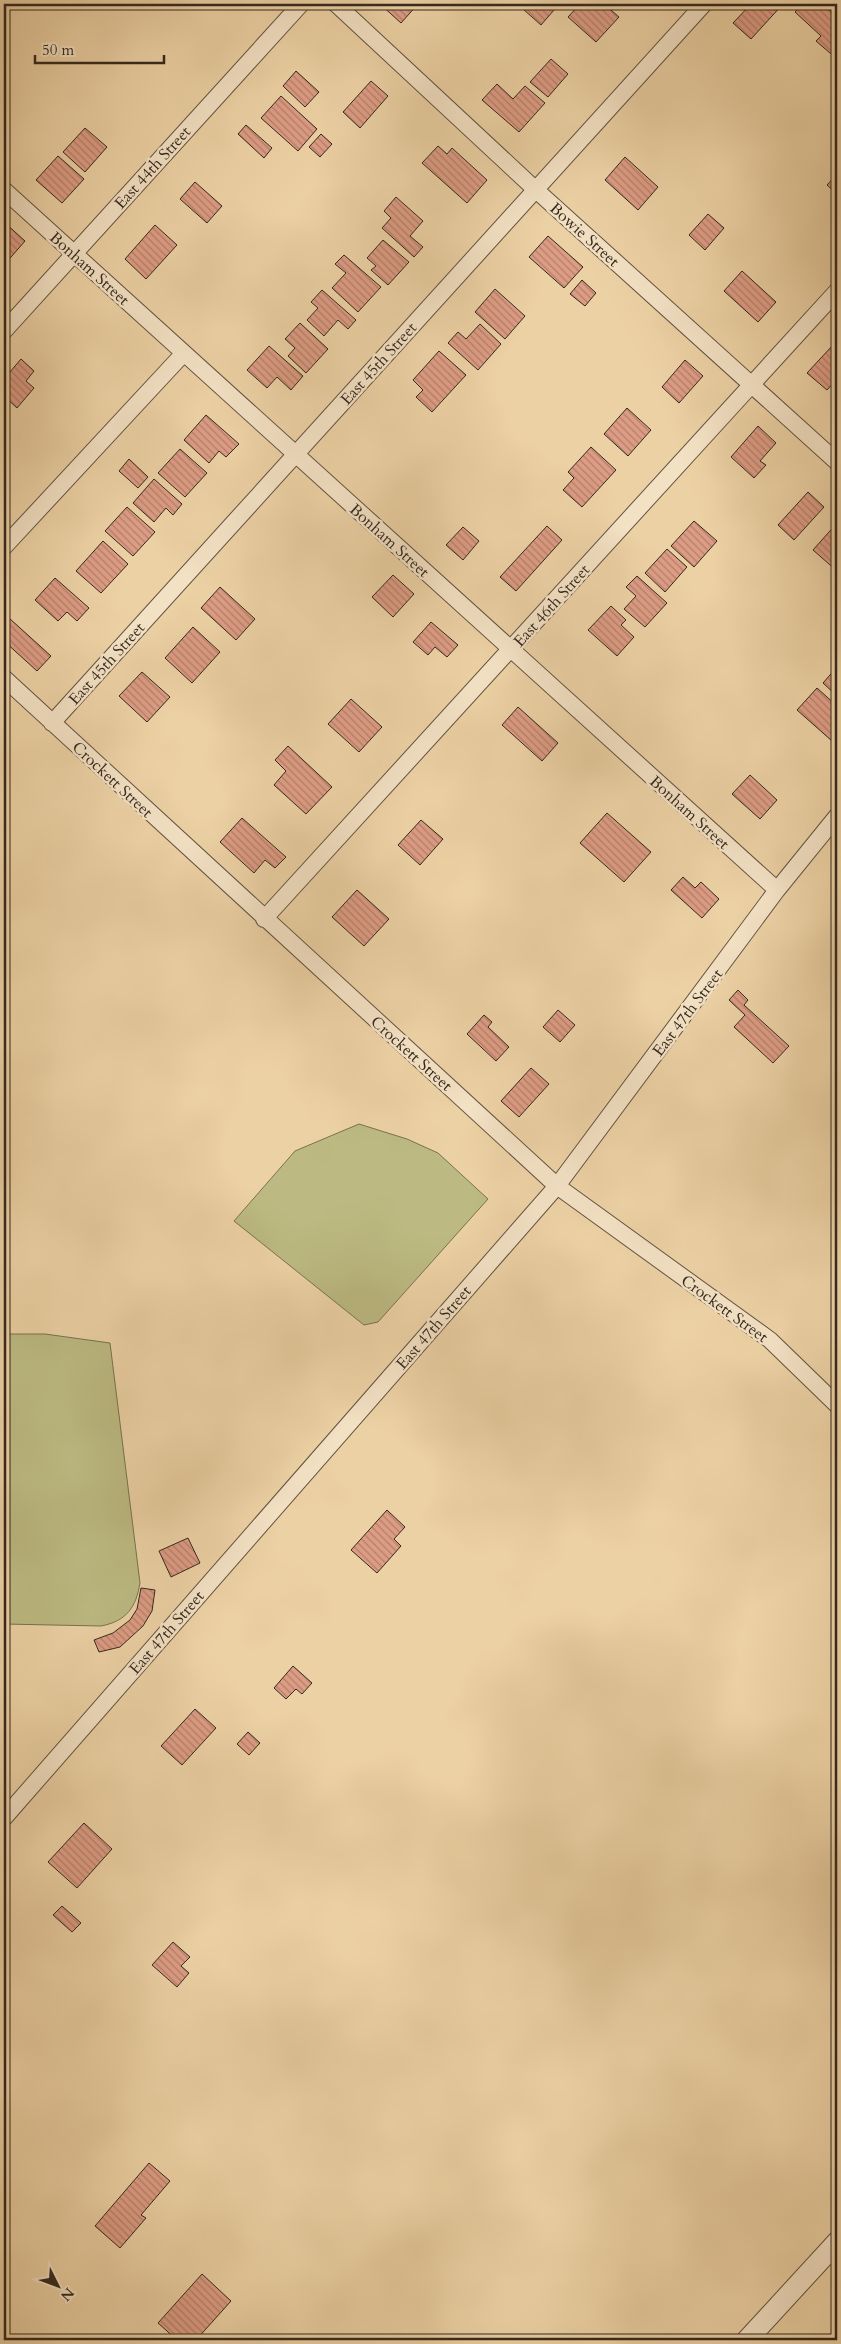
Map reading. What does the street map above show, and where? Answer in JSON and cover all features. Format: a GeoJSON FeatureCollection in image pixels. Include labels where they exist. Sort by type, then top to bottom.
{"type":"FeatureCollection","features":[{"type":"Feature","properties":{"kind":"street","name":"East 44th Street"},"geometry":{"type":"LineString","coordinates":[[4,331],[302,4]]}},
{"type":"Feature","properties":{"kind":"street","name":"Bowie Street"},"geometry":{"type":"LineString","coordinates":[[336,4],[536,190],[837,462]]}},
{"type":"Feature","properties":{"kind":"street","name":"East 45th Street"},"geometry":{"type":"LineString","coordinates":[[52,722],[704,4]]}},
{"type":"Feature","properties":{"kind":"street","name":"Bonham Street"},"geometry":{"type":"LineString","coordinates":[[4,190],[777,890]]}},
{"type":"Feature","properties":{"kind":"street","name":"East 46th Street"},"geometry":{"type":"LineString","coordinates":[[264,919],[837,291]]}},
{"type":"Feature","properties":{"kind":"street"},"geometry":{"type":"LineString","coordinates":[[4,547],[184,353]]}},
{"type":"Feature","properties":{"kind":"street","name":"Crockett Street"},"geometry":{"type":"LineString","coordinates":[[4,678],[264,919],[557,1186],[770,1340],[837,1405]]}},
{"type":"Feature","properties":{"kind":"street","name":"East 47th Street"},"geometry":{"type":"LineString","coordinates":[[4,1818],[557,1186],[777,890],[837,816]]}},
{"type":"Feature","properties":{"kind":"street"},"geometry":{"type":"LineString","coordinates":[[747,2340],[837,2242]]}},
{"type":"Feature","properties":{"kind":"shaded area"},"geometry":{"type":"Polygon","coordinates":[[[359,1124],[407,1139],[438,1153],[488,1199],[378,1322],[364,1325],[234,1221],[295,1151],[359,1124]]]}},
{"type":"Feature","properties":{"kind":"shaded area"},"geometry":{"type":"Polygon","coordinates":[[[4,1334],[45,1334],[110,1343],[140,1583],[133,1606],[118,1621],[101,1626],[4,1624],[4,1334]]]}},
{"type":"Feature","properties":{"kind":"building"},"geometry":{"type":"Polygon","coordinates":[[[380,4],[418,4],[401,23],[380,4]]]}},
{"type":"Feature","properties":{"kind":"building"},"geometry":{"type":"Polygon","coordinates":[[[528,4],[547,4],[554,10],[541,25],[523,9],[528,4]]]}},
{"type":"Feature","properties":{"kind":"building"},"geometry":{"type":"Polygon","coordinates":[[[580,4],[591,4],[595,8],[599,4],[604,4],[619,17],[596,42],[568,17],[580,4]]]}},
{"type":"Feature","properties":{"kind":"building"},"geometry":{"type":"Polygon","coordinates":[[[751,4],[783,4],[751,39],[733,23],[751,4]]]}},
{"type":"Feature","properties":{"kind":"building"},"geometry":{"type":"Polygon","coordinates":[[[803,4],[823,4],[837,17],[837,59],[816,41],[821,36],[795,12],[803,4]]]}},
{"type":"Feature","properties":{"kind":"building"},"geometry":{"type":"Polygon","coordinates":[[[551,59],[568,74],[548,97],[530,82],[551,59]]]}},
{"type":"Feature","properties":{"kind":"building"},"geometry":{"type":"Polygon","coordinates":[[[296,71],[319,92],[305,107],[283,86],[296,71]]]}},
{"type":"Feature","properties":{"kind":"building"},"geometry":{"type":"Polygon","coordinates":[[[371,81],[388,96],[360,128],[343,112],[371,81]]]}},
{"type":"Feature","properties":{"kind":"building"},"geometry":{"type":"Polygon","coordinates":[[[497,84],[513,99],[525,86],[545,103],[519,132],[482,100],[497,84]]]}},
{"type":"Feature","properties":{"kind":"building"},"geometry":{"type":"Polygon","coordinates":[[[281,96],[317,129],[298,151],[261,118],[281,96]]]}},
{"type":"Feature","properties":{"kind":"building"},"geometry":{"type":"Polygon","coordinates":[[[246,125],[272,148],[264,158],[238,134],[246,125]]]}},
{"type":"Feature","properties":{"kind":"building"},"geometry":{"type":"Polygon","coordinates":[[[85,128],[107,147],[85,172],[63,152],[85,128]]]}},
{"type":"Feature","properties":{"kind":"building"},"geometry":{"type":"Polygon","coordinates":[[[321,134],[332,144],[320,157],[309,147],[321,134]]]}},
{"type":"Feature","properties":{"kind":"building"},"geometry":{"type":"Polygon","coordinates":[[[438,146],[447,154],[452,148],[487,180],[467,203],[422,163],[438,146]]]}},
{"type":"Feature","properties":{"kind":"building"},"geometry":{"type":"Polygon","coordinates":[[[58,156],[84,179],[62,203],[36,180],[58,156]]]}},
{"type":"Feature","properties":{"kind":"building"},"geometry":{"type":"Polygon","coordinates":[[[625,157],[658,187],[638,210],[605,180],[625,157]]]}},
{"type":"Feature","properties":{"kind":"building"},"geometry":{"type":"Polygon","coordinates":[[[837,174],[837,194],[827,185],[837,174]]]}},
{"type":"Feature","properties":{"kind":"building"},"geometry":{"type":"Polygon","coordinates":[[[195,182],[222,206],[207,223],[180,199],[195,182]]]}},
{"type":"Feature","properties":{"kind":"building"},"geometry":{"type":"Polygon","coordinates":[[[396,197],[423,221],[410,236],[423,247],[414,257],[382,228],[391,218],[384,211],[396,197]]]}},
{"type":"Feature","properties":{"kind":"building"},"geometry":{"type":"Polygon","coordinates":[[[708,214],[724,228],[705,250],[689,235],[708,214]]]}},
{"type":"Feature","properties":{"kind":"building"},"geometry":{"type":"Polygon","coordinates":[[[4,222],[25,241],[4,265],[4,222]]]}},
{"type":"Feature","properties":{"kind":"building"},"geometry":{"type":"Polygon","coordinates":[[[155,225],[177,245],[146,279],[125,259],[155,225]]]}},
{"type":"Feature","properties":{"kind":"building"},"geometry":{"type":"Polygon","coordinates":[[[548,236],[583,267],[564,288],[529,257],[548,236]]]}},
{"type":"Feature","properties":{"kind":"building"},"geometry":{"type":"Polygon","coordinates":[[[383,240],[409,262],[388,285],[371,270],[376,266],[367,258],[383,240]]]}},
{"type":"Feature","properties":{"kind":"building"},"geometry":{"type":"Polygon","coordinates":[[[344,255],[381,287],[358,312],[332,288],[346,273],[335,264],[344,255]]]}},
{"type":"Feature","properties":{"kind":"building"},"geometry":{"type":"Polygon","coordinates":[[[742,271],[776,302],[758,322],[724,291],[742,271]]]}},
{"type":"Feature","properties":{"kind":"building"},"geometry":{"type":"Polygon","coordinates":[[[582,280],[596,293],[585,306],[570,294],[582,280]]]}},
{"type":"Feature","properties":{"kind":"building"},"geometry":{"type":"Polygon","coordinates":[[[495,289],[525,316],[505,339],[475,312],[495,289]]]}},
{"type":"Feature","properties":{"kind":"building"},"geometry":{"type":"Polygon","coordinates":[[[322,290],[356,320],[348,329],[338,320],[324,336],[307,320],[318,308],[311,302],[322,290]]]}},
{"type":"Feature","properties":{"kind":"building"},"geometry":{"type":"Polygon","coordinates":[[[300,323],[328,349],[306,373],[288,356],[295,348],[285,339],[300,323]]]}},
{"type":"Feature","properties":{"kind":"building"},"geometry":{"type":"Polygon","coordinates":[[[480,324],[501,344],[478,370],[448,343],[458,332],[466,339],[480,324]]]}},
{"type":"Feature","properties":{"kind":"building"},"geometry":{"type":"Polygon","coordinates":[[[833,345],[837,349],[837,379],[827,390],[807,373],[833,345]]]}},
{"type":"Feature","properties":{"kind":"building"},"geometry":{"type":"Polygon","coordinates":[[[269,346],[303,376],[291,390],[277,377],[267,388],[247,370],[269,346]]]}},
{"type":"Feature","properties":{"kind":"building"},"geometry":{"type":"Polygon","coordinates":[[[439,351],[466,375],[432,412],[416,397],[423,390],[413,380],[439,351]]]}},
{"type":"Feature","properties":{"kind":"building"},"geometry":{"type":"Polygon","coordinates":[[[21,359],[34,371],[26,381],[34,388],[17,408],[4,396],[4,379],[21,359]]]}},
{"type":"Feature","properties":{"kind":"building"},"geometry":{"type":"Polygon","coordinates":[[[685,360],[703,376],[679,403],[662,387],[685,360]]]}},
{"type":"Feature","properties":{"kind":"building"},"geometry":{"type":"Polygon","coordinates":[[[627,408],[651,430],[628,456],[604,434],[627,408]]]}},
{"type":"Feature","properties":{"kind":"building"},"geometry":{"type":"Polygon","coordinates":[[[206,415],[239,444],[226,457],[219,451],[209,463],[184,440],[206,415]]]}},
{"type":"Feature","properties":{"kind":"building"},"geometry":{"type":"Polygon","coordinates":[[[758,426],[776,443],[760,461],[766,465],[754,478],[731,457],[758,426]]]}},
{"type":"Feature","properties":{"kind":"building"},"geometry":{"type":"Polygon","coordinates":[[[591,447],[616,470],[582,507],[563,490],[574,478],[568,472],[591,447]]]}},
{"type":"Feature","properties":{"kind":"building"},"geometry":{"type":"Polygon","coordinates":[[[180,449],[207,473],[185,497],[158,473],[180,449]]]}},
{"type":"Feature","properties":{"kind":"building"},"geometry":{"type":"Polygon","coordinates":[[[129,459],[148,477],[138,488],[119,471],[129,459]]]}},
{"type":"Feature","properties":{"kind":"building"},"geometry":{"type":"Polygon","coordinates":[[[154,479],[182,504],[173,515],[166,508],[154,522],[133,503],[154,479]]]}},
{"type":"Feature","properties":{"kind":"building"},"geometry":{"type":"Polygon","coordinates":[[[808,492],[824,507],[794,540],[778,525],[808,492]]]}},
{"type":"Feature","properties":{"kind":"building"},"geometry":{"type":"Polygon","coordinates":[[[127,507],[155,532],[133,556],[105,531],[127,507]]]}},
{"type":"Feature","properties":{"kind":"building"},"geometry":{"type":"Polygon","coordinates":[[[694,521],[717,541],[694,567],[671,546],[694,521]]]}},
{"type":"Feature","properties":{"kind":"building"},"geometry":{"type":"Polygon","coordinates":[[[837,523],[837,571],[813,550],[837,523]]]}},
{"type":"Feature","properties":{"kind":"building"},"geometry":{"type":"Polygon","coordinates":[[[547,526],[562,540],[516,591],[500,577],[547,526]]]}},
{"type":"Feature","properties":{"kind":"building"},"geometry":{"type":"Polygon","coordinates":[[[463,527],[479,541],[463,560],[446,545],[463,527]]]}},
{"type":"Feature","properties":{"kind":"building"},"geometry":{"type":"Polygon","coordinates":[[[103,541],[128,564],[101,593],[76,571],[103,541]]]}},
{"type":"Feature","properties":{"kind":"building"},"geometry":{"type":"Polygon","coordinates":[[[667,549],[687,567],[665,592],[645,573],[667,549]]]}},
{"type":"Feature","properties":{"kind":"building"},"geometry":{"type":"Polygon","coordinates":[[[393,575],[414,594],[393,617],[372,597],[393,575]]]}},
{"type":"Feature","properties":{"kind":"building"},"geometry":{"type":"Polygon","coordinates":[[[637,576],[667,603],[645,627],[624,609],[636,596],[626,587],[637,576]]]}},
{"type":"Feature","properties":{"kind":"building"},"geometry":{"type":"Polygon","coordinates":[[[55,578],[89,608],[77,621],[67,612],[58,621],[35,600],[55,578]]]}},
{"type":"Feature","properties":{"kind":"building"},"geometry":{"type":"Polygon","coordinates":[[[220,587],[255,619],[236,640],[201,608],[220,587]]]}},
{"type":"Feature","properties":{"kind":"building"},"geometry":{"type":"Polygon","coordinates":[[[611,606],[626,620],[621,625],[634,637],[617,656],[588,630],[611,606]]]}},
{"type":"Feature","properties":{"kind":"building"},"geometry":{"type":"Polygon","coordinates":[[[9,618],[51,656],[37,671],[4,641],[4,623],[9,618]]]}},
{"type":"Feature","properties":{"kind":"building"},"geometry":{"type":"Polygon","coordinates":[[[431,622],[458,645],[447,657],[435,647],[428,655],[413,642],[431,622]]]}},
{"type":"Feature","properties":{"kind":"building"},"geometry":{"type":"Polygon","coordinates":[[[193,627],[220,652],[192,683],[165,658],[193,627]]]}},
{"type":"Feature","properties":{"kind":"building"},"geometry":{"type":"Polygon","coordinates":[[[837,667],[837,696],[823,683],[837,667]]]}},
{"type":"Feature","properties":{"kind":"building"},"geometry":{"type":"Polygon","coordinates":[[[142,672],[170,697],[147,722],[119,696],[142,672]]]}},
{"type":"Feature","properties":{"kind":"building"},"geometry":{"type":"Polygon","coordinates":[[[817,688],[837,706],[837,735],[832,741],[797,710],[817,688]]]}},
{"type":"Feature","properties":{"kind":"building"},"geometry":{"type":"Polygon","coordinates":[[[351,699],[382,727],[359,752],[328,724],[351,699]]]}},
{"type":"Feature","properties":{"kind":"building"},"geometry":{"type":"Polygon","coordinates":[[[518,707],[558,743],[542,761],[502,725],[518,707]]]}},
{"type":"Feature","properties":{"kind":"building"},"geometry":{"type":"Polygon","coordinates":[[[288,746],[332,787],[306,814],[274,785],[286,771],[275,760],[288,746]]]}},
{"type":"Feature","properties":{"kind":"building"},"geometry":{"type":"Polygon","coordinates":[[[750,775],[777,800],[760,819],[732,794],[750,775]]]}},
{"type":"Feature","properties":{"kind":"building"},"geometry":{"type":"Polygon","coordinates":[[[607,813],[651,852],[624,882],[580,843],[607,813]]]}},
{"type":"Feature","properties":{"kind":"building"},"geometry":{"type":"Polygon","coordinates":[[[242,818],[286,857],[275,868],[265,860],[254,873],[220,842],[242,818]]]}},
{"type":"Feature","properties":{"kind":"building"},"geometry":{"type":"Polygon","coordinates":[[[421,820],[443,839],[420,865],[398,845],[421,820]]]}},
{"type":"Feature","properties":{"kind":"building"},"geometry":{"type":"Polygon","coordinates":[[[683,877],[695,888],[701,882],[719,899],[702,918],[671,890],[683,877]]]}},
{"type":"Feature","properties":{"kind":"building"},"geometry":{"type":"Polygon","coordinates":[[[357,890],[389,919],[364,946],[332,917],[357,890]]]}},
{"type":"Feature","properties":{"kind":"building"},"geometry":{"type":"Polygon","coordinates":[[[738,990],[748,1000],[744,1005],[789,1046],[773,1063],[734,1027],[745,1015],[729,1000],[738,990]]]}},
{"type":"Feature","properties":{"kind":"building"},"geometry":{"type":"Polygon","coordinates":[[[558,1010],[575,1025],[560,1042],[543,1027],[558,1010]]]}},
{"type":"Feature","properties":{"kind":"building"},"geometry":{"type":"Polygon","coordinates":[[[484,1015],[492,1022],[488,1027],[509,1047],[496,1061],[467,1034],[484,1015]]]}},
{"type":"Feature","properties":{"kind":"building"},"geometry":{"type":"Polygon","coordinates":[[[531,1068],[549,1084],[519,1117],[501,1101],[531,1068]]]}},
{"type":"Feature","properties":{"kind":"building"},"geometry":{"type":"Polygon","coordinates":[[[387,1510],[405,1527],[394,1539],[401,1546],[377,1573],[351,1550],[387,1510]]]}},
{"type":"Feature","properties":{"kind":"building"},"geometry":{"type":"Polygon","coordinates":[[[188,1538],[200,1563],[171,1577],[159,1551],[188,1538]]]}},
{"type":"Feature","properties":{"kind":"building"},"geometry":{"type":"Polygon","coordinates":[[[141,1588],[155,1590],[152,1611],[143,1626],[120,1647],[99,1652],[94,1640],[113,1633],[130,1620],[137,1609],[141,1588]]]}},
{"type":"Feature","properties":{"kind":"building"},"geometry":{"type":"Polygon","coordinates":[[[293,1666],[312,1683],[302,1694],[296,1689],[286,1699],[274,1688],[293,1666]]]}},
{"type":"Feature","properties":{"kind":"building"},"geometry":{"type":"Polygon","coordinates":[[[195,1709],[216,1728],[182,1765],[161,1746],[195,1709]]]}},
{"type":"Feature","properties":{"kind":"building"},"geometry":{"type":"Polygon","coordinates":[[[248,1732],[260,1743],[249,1755],[237,1744],[248,1732]]]}},
{"type":"Feature","properties":{"kind":"building"},"geometry":{"type":"Polygon","coordinates":[[[84,1823],[112,1849],[77,1888],[48,1862],[84,1823]]]}},
{"type":"Feature","properties":{"kind":"building"},"geometry":{"type":"Polygon","coordinates":[[[62,1906],[81,1923],[72,1932],[53,1915],[62,1906]]]}},
{"type":"Feature","properties":{"kind":"building"},"geometry":{"type":"Polygon","coordinates":[[[173,1942],[190,1957],[181,1966],[189,1973],[177,1987],[152,1965],[173,1942]]]}},
{"type":"Feature","properties":{"kind":"building"},"geometry":{"type":"Polygon","coordinates":[[[149,2163],[170,2181],[141,2215],[146,2218],[120,2248],[95,2226],[149,2163]]]}},
{"type":"Feature","properties":{"kind":"building"},"geometry":{"type":"Polygon","coordinates":[[[202,2274],[231,2301],[196,2340],[177,2340],[158,2323],[202,2274]]]}}]}
